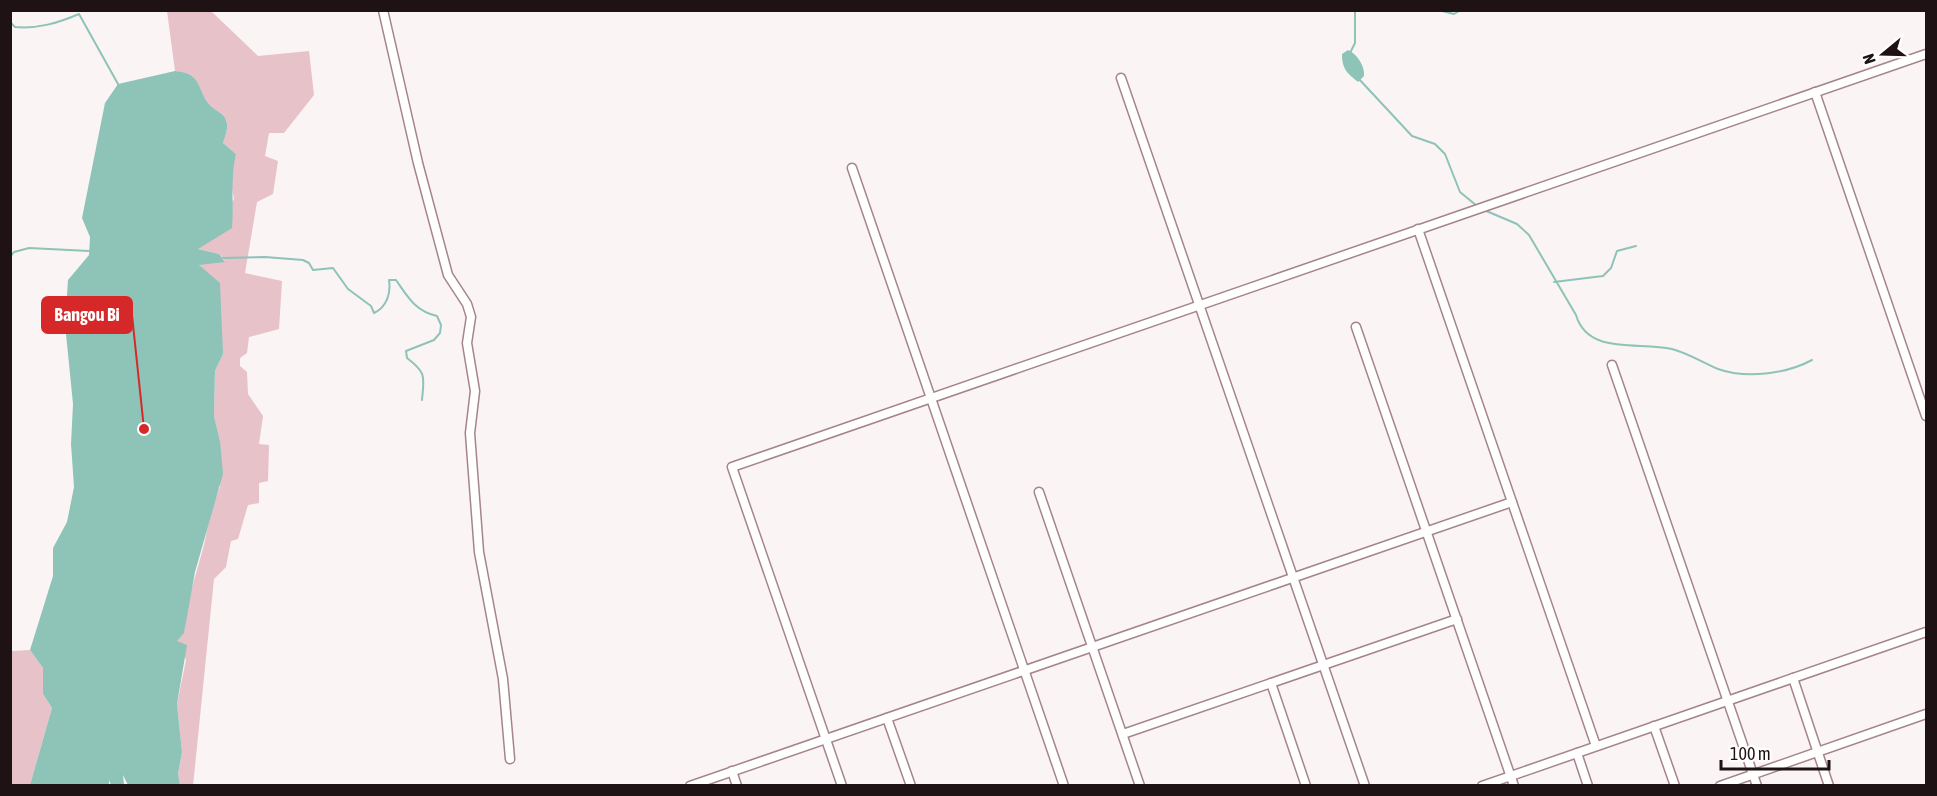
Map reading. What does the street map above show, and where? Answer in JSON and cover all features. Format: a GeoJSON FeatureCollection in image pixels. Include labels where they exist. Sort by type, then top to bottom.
{"type":"FeatureCollection","features":[{"type":"Feature","properties":{"kind":"street"},"geometry":{"type":"LineString","coordinates":[[383,10],[418,163],[448,275],[467,304],[471,317],[467,344],[475,391],[470,433],[478,540],[503,679],[510,759]]}},
{"type":"Feature","properties":{"kind":"street"},"geometry":{"type":"LineString","coordinates":[[842,786],[732,466],[1926,54]]}},
{"type":"Feature","properties":{"kind":"street"},"geometry":{"type":"LineString","coordinates":[[1121,78],[1365,786]]}},
{"type":"Feature","properties":{"kind":"street"},"geometry":{"type":"LineString","coordinates":[[1815,92],[1926,416]]}},
{"type":"Feature","properties":{"kind":"street"},"geometry":{"type":"LineString","coordinates":[[852,168],[1064,786]]}},
{"type":"Feature","properties":{"kind":"street"},"geometry":{"type":"LineString","coordinates":[[1418,229],[1596,746]]}},
{"type":"Feature","properties":{"kind":"street"},"geometry":{"type":"LineString","coordinates":[[1356,327],[1515,786]]}},
{"type":"Feature","properties":{"kind":"street"},"geometry":{"type":"LineString","coordinates":[[1612,365],[1757,786]]}},
{"type":"Feature","properties":{"kind":"street"},"geometry":{"type":"LineString","coordinates":[[1039,492],[1140,786]]}},
{"type":"Feature","properties":{"kind":"street"},"geometry":{"type":"LineString","coordinates":[[690,786],[1512,502]]}},
{"type":"Feature","properties":{"kind":"street"},"geometry":{"type":"LineString","coordinates":[[1123,734],[1457,619]]}},
{"type":"Feature","properties":{"kind":"street"},"geometry":{"type":"LineString","coordinates":[[1482,786],[1926,632]]}},
{"type":"Feature","properties":{"kind":"street"},"geometry":{"type":"LineString","coordinates":[[1792,678],[1829,786]]}},
{"type":"Feature","properties":{"kind":"street"},"geometry":{"type":"LineString","coordinates":[[1271,683],[1306,786]]}},
{"type":"Feature","properties":{"kind":"street"},"geometry":{"type":"LineString","coordinates":[[1720,786],[1926,714]]}},
{"type":"Feature","properties":{"kind":"street"},"geometry":{"type":"LineString","coordinates":[[887,718],[911,786]]}},
{"type":"Feature","properties":{"kind":"street"},"geometry":{"type":"LineString","coordinates":[[1654,726],[1675,786]]}},
{"type":"Feature","properties":{"kind":"street"},"geometry":{"type":"LineString","coordinates":[[1577,753],[1588,786]]}},
{"type":"Feature","properties":{"kind":"street"},"geometry":{"type":"LineString","coordinates":[[732,771],[737,786]]}},
{"type":"Feature","properties":{"kind":"shaded area"},"geometry":{"type":"Polygon","coordinates":[[[167,11],[211,11],[258,56],[309,51],[314,95],[284,133],[269,133],[265,156],[278,161],[273,194],[257,202],[245,273],[282,281],[279,329],[249,337],[247,353],[240,358],[240,366],[247,372],[248,394],[263,416],[259,444],[269,445],[268,481],[259,483],[259,503],[248,505],[238,539],[231,541],[226,567],[214,579],[193,786],[180,785],[178,774],[182,752],[177,704],[186,660],[177,641],[184,632],[188,602],[211,511],[220,487],[220,441],[214,416],[215,371],[223,354],[199,264],[225,261],[219,254],[198,249],[234,199],[230,177],[236,154],[223,143],[227,126],[224,116],[207,102],[196,80],[185,73],[175,71],[167,11]]]}},
{"type":"Feature","properties":{"kind":"shaded area"},"geometry":{"type":"Polygon","coordinates":[[[1348,50],[1362,64],[1364,76],[1358,82],[1344,67],[1342,54],[1348,50]]]}},
{"type":"Feature","properties":{"kind":"shaded area"},"geometry":{"type":"Polygon","coordinates":[[[175,71],[185,73],[196,80],[207,102],[224,116],[227,126],[223,143],[236,154],[232,228],[198,249],[219,254],[225,262],[199,265],[220,283],[223,354],[215,371],[214,416],[220,441],[223,474],[195,572],[184,633],[177,641],[187,645],[177,704],[182,752],[178,774],[180,785],[128,785],[123,775],[124,785],[111,785],[109,780],[109,785],[30,785],[52,708],[43,694],[43,668],[30,650],[53,576],[53,548],[67,522],[74,487],[71,444],[73,404],[65,324],[68,280],[89,255],[90,237],[82,218],[105,103],[118,84],[175,71]]]}},
{"type":"Feature","properties":{"kind":"shaded area"},"geometry":{"type":"Polygon","coordinates":[[[30,650],[43,668],[43,694],[52,708],[30,785],[11,786],[11,651],[30,650]]]}},
{"type":"Feature","properties":{"kind":"waterway"},"geometry":{"type":"LineString","coordinates":[[1350,53],[1355,43],[1355,10]]}},
{"type":"Feature","properties":{"kind":"waterway"},"geometry":{"type":"LineString","coordinates":[[1438,10],[1454,14],[1461,10]]}},
{"type":"Feature","properties":{"kind":"waterway"},"geometry":{"type":"LineString","coordinates":[[10,22],[15,27],[32,27],[56,23],[79,14],[118,84]]}},
{"type":"Feature","properties":{"kind":"waterway"},"geometry":{"type":"LineString","coordinates":[[1358,78],[1412,136],[1435,144],[1445,154],[1460,192],[1477,206]]}},
{"type":"Feature","properties":{"kind":"waterway"},"geometry":{"type":"LineString","coordinates":[[1484,210],[1517,224],[1529,235],[1582,328],[1603,342],[1672,349],[1718,369],[1741,374],[1778,372],[1812,360]]}},
{"type":"Feature","properties":{"kind":"waterway"},"geometry":{"type":"LineString","coordinates":[[1554,282],[1603,276],[1611,268],[1617,251],[1636,246]]}},
{"type":"Feature","properties":{"kind":"waterway"},"geometry":{"type":"LineString","coordinates":[[10,257],[14,252],[29,248],[89,251]]}},
{"type":"Feature","properties":{"kind":"waterway"},"geometry":{"type":"LineString","coordinates":[[223,258],[265,257],[303,260],[309,263],[313,270],[333,268],[348,289],[371,306],[374,313],[387,299],[389,280],[396,280],[413,302],[423,311],[437,316],[441,325],[440,333],[434,340],[406,351],[407,358],[423,376],[422,400]]}},
{"type":"Feature","properties":{"kind":"place","name":"Bangou Bi"},"geometry":{"type":"Point","coordinates":[144,429]}}]}
